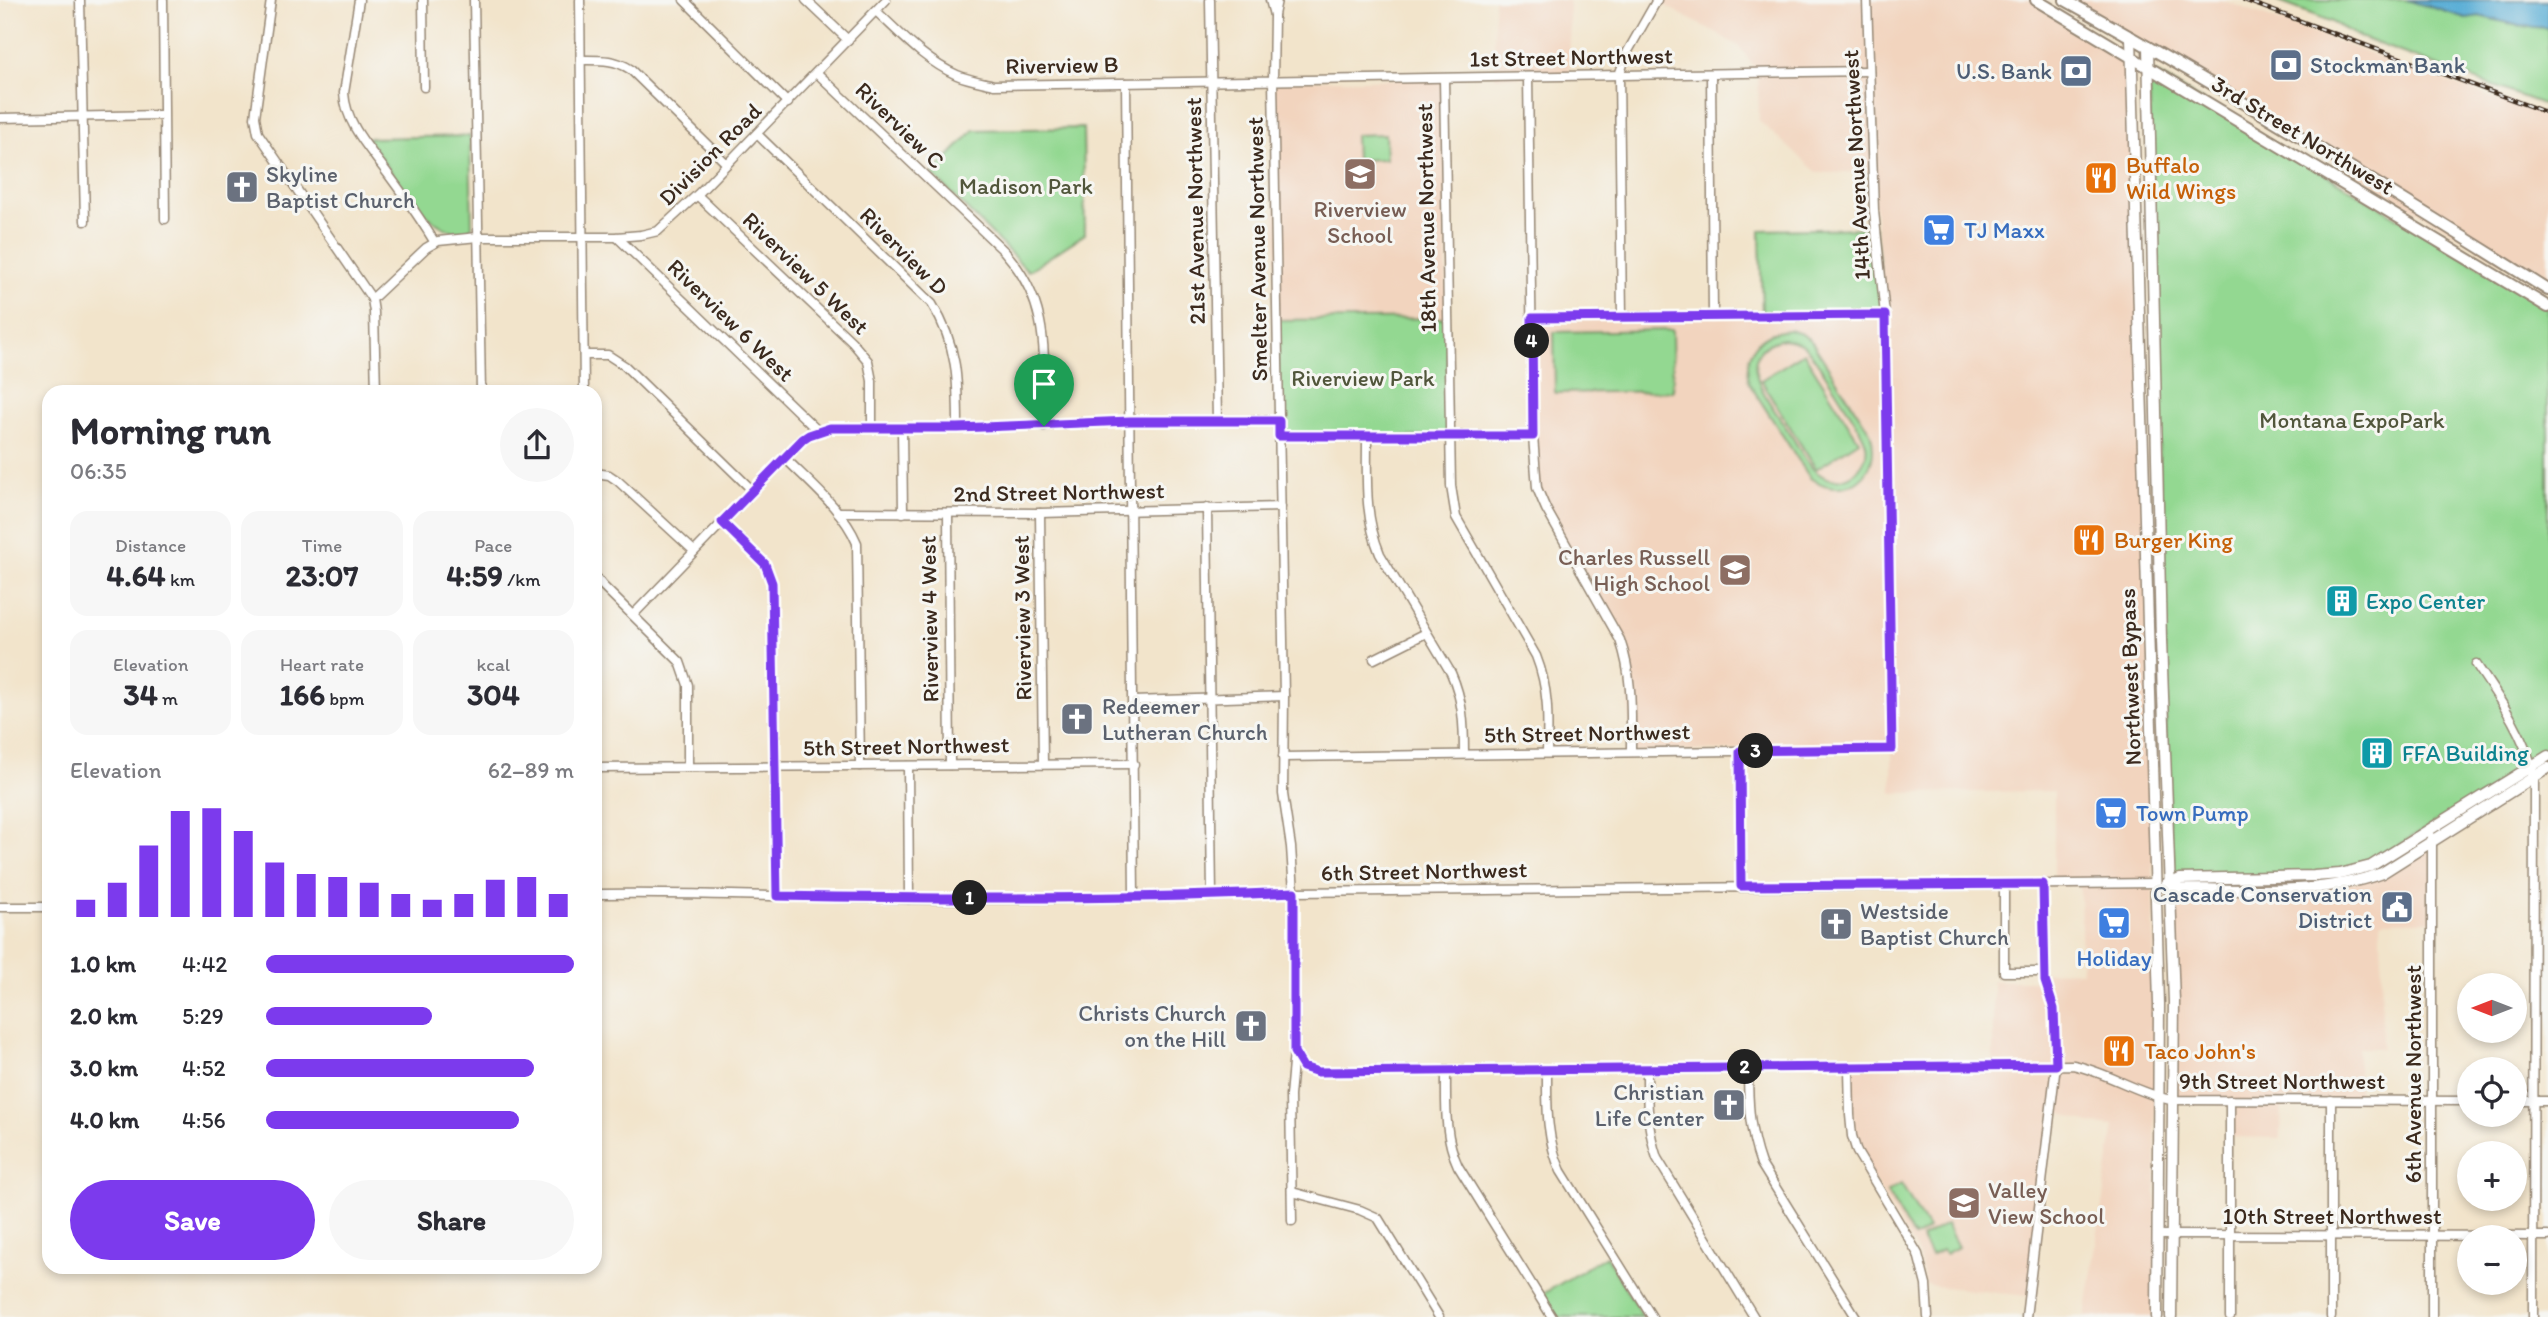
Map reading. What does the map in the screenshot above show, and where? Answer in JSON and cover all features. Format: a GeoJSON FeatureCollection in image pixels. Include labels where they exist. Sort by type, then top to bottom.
{"type":"FeatureCollection","features":[{"type":"Feature","properties":{"kind":"highway","name":"3rd Street Northwest"},"geometry":{"type":"LineString","coordinates":[[2036,0],[2548,307]]}},
{"type":"Feature","properties":{"kind":"highway","name":"3rd Street Northwest"},"geometry":{"type":"LineString","coordinates":[[2065,0],[2148,47],[2548,290]]}},
{"type":"Feature","properties":{"kind":"main road","name":"Northwest Bypass"},"geometry":{"type":"LineString","coordinates":[[2131,37],[2159,1004],[2157,1317]]}},
{"type":"Feature","properties":{"kind":"main road","name":"Northwest Bypass"},"geometry":{"type":"LineString","coordinates":[[2148,47],[2161,640],[2174,1002],[2171,1100],[2172,1317]]}},
{"type":"Feature","properties":{"kind":"main road","name":"6th Street Northwest"},"geometry":{"type":"LineString","coordinates":[[2432,836],[2548,756]]}},
{"type":"Feature","properties":{"kind":"main road","name":"6th Street Northwest"},"geometry":{"type":"LineString","coordinates":[[2155,883],[2171,884],[2179,879],[2340,874],[2371,866],[2432,836],[2548,768]]}},
{"type":"Feature","properties":{"kind":"street"},"geometry":{"type":"LineString","coordinates":[[80,0],[85,221]]}},
{"type":"Feature","properties":{"kind":"street"},"geometry":{"type":"LineString","coordinates":[[163,0],[165,219]]}},
{"type":"Feature","properties":{"kind":"street"},"geometry":{"type":"LineString","coordinates":[[271,0],[255,117],[258,133],[372,299],[376,385]]}},
{"type":"Feature","properties":{"kind":"street"},"geometry":{"type":"LineString","coordinates":[[359,0],[344,93],[345,106],[357,131],[435,243],[426,248],[372,299]]}},
{"type":"Feature","properties":{"kind":"street"},"geometry":{"type":"LineString","coordinates":[[423,0],[424,87]]}},
{"type":"Feature","properties":{"kind":"street"},"geometry":{"type":"LineString","coordinates":[[474,0],[481,385]]}},
{"type":"Feature","properties":{"kind":"street"},"geometry":{"type":"LineString","coordinates":[[580,0],[584,385]]}},
{"type":"Feature","properties":{"kind":"street"},"geometry":{"type":"LineString","coordinates":[[684,0],[788,103]]}},
{"type":"Feature","properties":{"kind":"street"},"geometry":{"type":"LineString","coordinates":[[806,0],[848,40]]}},
{"type":"Feature","properties":{"kind":"street","name":"Division Road"},"geometry":{"type":"LineString","coordinates":[[435,243],[478,237],[641,236],[658,231],[788,103],[886,0]]}},
{"type":"Feature","properties":{"kind":"street","name":"21st Avenue Northwest"},"geometry":{"type":"LineString","coordinates":[[1210,0],[1217,421]]}},
{"type":"Feature","properties":{"kind":"street","name":"Smelter Avenue Northwest"},"geometry":{"type":"LineString","coordinates":[[1270,0],[1274,15]]}},
{"type":"Feature","properties":{"kind":"street","name":"Smelter Avenue Northwest"},"geometry":{"type":"LineString","coordinates":[[1277,0],[1274,15],[1273,81],[1284,696],[1283,794],[1294,892],[1294,1052],[1290,1096],[1292,1221]]}},
{"type":"Feature","properties":{"kind":"street"},"geometry":{"type":"LineString","coordinates":[[1622,317],[1619,75],[1628,51],[1657,0]]}},
{"type":"Feature","properties":{"kind":"street","name":"14th Avenue Northwest"},"geometry":{"type":"LineString","coordinates":[[1867,0],[1874,212],[1885,315],[1892,749]]}},
{"type":"Feature","properties":{"kind":"street","name":"Riverview B"},"geometry":{"type":"LineString","coordinates":[[876,11],[923,55],[959,76],[994,85],[1273,81]]}},
{"type":"Feature","properties":{"kind":"street"},"geometry":{"type":"LineString","coordinates":[[581,60],[619,62],[630,69],[727,164]]}},
{"type":"Feature","properties":{"kind":"street","name":"1st Street Northwest"},"geometry":{"type":"LineString","coordinates":[[1273,81],[1869,71]]}},
{"type":"Feature","properties":{"kind":"street","name":"Riverview C"},"geometry":{"type":"LineString","coordinates":[[817,73],[1004,251],[1026,279],[1041,317],[1044,426]]}},
{"type":"Feature","properties":{"kind":"street"},"geometry":{"type":"LineString","coordinates":[[1711,74],[1713,316]]}},
{"type":"Feature","properties":{"kind":"street"},"geometry":{"type":"LineString","coordinates":[[1528,77],[1533,436],[1537,488],[1546,509],[1620,640],[1628,661],[1631,686],[1631,751]]}},
{"type":"Feature","properties":{"kind":"street","name":"18th Avenue Northwest"},"geometry":{"type":"LineString","coordinates":[[1444,79],[1451,486],[1456,517],[1536,656],[1545,679],[1548,704],[1547,752]]}},
{"type":"Feature","properties":{"kind":"street"},"geometry":{"type":"LineString","coordinates":[[1126,83],[1134,896]]}},
{"type":"Feature","properties":{"kind":"street"},"geometry":{"type":"LineString","coordinates":[[0,118],[163,115]]}},
{"type":"Feature","properties":{"kind":"street","name":"Riverview D"},"geometry":{"type":"LineString","coordinates":[[757,134],[933,304],[946,327],[954,351],[958,379],[958,428]]}},
{"type":"Feature","properties":{"kind":"street","name":"Riverview 5 West"},"geometry":{"type":"LineString","coordinates":[[697,195],[852,342],[867,361],[872,381],[872,428]]}},
{"type":"Feature","properties":{"kind":"street","name":"Riverview 6 West"},"geometry":{"type":"LineString","coordinates":[[617,237],[818,431]]}},
{"type":"Feature","properties":{"kind":"street"},"geometry":{"type":"LineString","coordinates":[[1532,318],[1885,315]]}},
{"type":"Feature","properties":{"kind":"street"},"geometry":{"type":"LineString","coordinates":[[584,355],[608,355],[625,366],[753,491]]}},
{"type":"Feature","properties":{"kind":"street"},"geometry":{"type":"LineString","coordinates":[[633,615],[803,439],[818,431],[830,428],[1044,426],[1130,421],[1279,421]]}},
{"type":"Feature","properties":{"kind":"street"},"geometry":{"type":"LineString","coordinates":[[902,428],[903,513]]}},
{"type":"Feature","properties":{"kind":"street"},"geometry":{"type":"LineString","coordinates":[[1279,436],[1533,436]]}},
{"type":"Feature","properties":{"kind":"street"},"geometry":{"type":"LineString","coordinates":[[1367,438],[1367,511],[1371,533],[1380,554],[1451,673],[1460,693],[1464,715],[1464,754]]}},
{"type":"Feature","properties":{"kind":"street"},"geometry":{"type":"LineString","coordinates":[[786,459],[838,512],[857,543],[860,766]]}},
{"type":"Feature","properties":{"kind":"street"},"geometry":{"type":"LineString","coordinates":[[602,474],[618,481],[694,551]]}},
{"type":"Feature","properties":{"kind":"street","name":"2nd Street Northwest"},"geometry":{"type":"LineString","coordinates":[[838,512],[1132,512],[1281,507]]}},
{"type":"Feature","properties":{"kind":"street"},"geometry":{"type":"LineString","coordinates":[[1207,508],[1212,896]]}},
{"type":"Feature","properties":{"kind":"street","name":"Riverview 3 West"},"geometry":{"type":"LineString","coordinates":[[1040,513],[1043,764]]}},
{"type":"Feature","properties":{"kind":"street","name":"Riverview 4 West"},"geometry":{"type":"LineString","coordinates":[[947,514],[950,765]]}},
{"type":"Feature","properties":{"kind":"street"},"geometry":{"type":"LineString","coordinates":[[722,522],[765,564],[772,583],[777,896]]}},
{"type":"Feature","properties":{"kind":"street"},"geometry":{"type":"LineString","coordinates":[[602,586],[680,662],[688,685],[688,767]]}},
{"type":"Feature","properties":{"kind":"street"},"geometry":{"type":"LineString","coordinates":[[1374,659],[1426,633]]}},
{"type":"Feature","properties":{"kind":"street"},"geometry":{"type":"LineString","coordinates":[[2476,664],[2509,717],[2532,765],[2534,777],[2533,1317]]}},
{"type":"Feature","properties":{"kind":"street"},"geometry":{"type":"LineString","coordinates":[[1133,701],[1284,696]]}},
{"type":"Feature","properties":{"kind":"street","name":"5th Street Northwest"},"geometry":{"type":"LineString","coordinates":[[1283,757],[1892,749]]}},
{"type":"Feature","properties":{"kind":"street"},"geometry":{"type":"LineString","coordinates":[[1740,751],[1741,886]]}},
{"type":"Feature","properties":{"kind":"street","name":"5th Street Northwest"},"geometry":{"type":"LineString","coordinates":[[602,768],[1134,764]]}},
{"type":"Feature","properties":{"kind":"street"},"geometry":{"type":"LineString","coordinates":[[908,766],[909,899]]}},
{"type":"Feature","properties":{"kind":"street","name":"6th Avenue Northwest"},"geometry":{"type":"LineString","coordinates":[[2432,836],[2432,1317]]}},
{"type":"Feature","properties":{"kind":"street","name":"6th Street Northwest"},"geometry":{"type":"LineString","coordinates":[[602,894],[909,899],[1741,886],[2155,883]]}},
{"type":"Feature","properties":{"kind":"street"},"geometry":{"type":"LineString","coordinates":[[2026,1317],[2056,1065],[2055,1018],[2045,972],[2043,884]]}},
{"type":"Feature","properties":{"kind":"street"},"geometry":{"type":"LineString","coordinates":[[2004,885],[2004,972],[2045,972]]}},
{"type":"Feature","properties":{"kind":"street"},"geometry":{"type":"LineString","coordinates":[[0,907],[42,907]]}},
{"type":"Feature","properties":{"kind":"street","name":"9th Street Northwest"},"geometry":{"type":"LineString","coordinates":[[1294,1052],[1303,1067],[1318,1072],[2056,1065],[2086,1068],[2171,1100],[2457,1101]]}},
{"type":"Feature","properties":{"kind":"street"},"geometry":{"type":"LineString","coordinates":[[1748,1067],[1748,1111],[1752,1138],[1761,1164],[1856,1317]]}},
{"type":"Feature","properties":{"kind":"street"},"geometry":{"type":"LineString","coordinates":[[1849,1068],[1852,1136],[1857,1152],[1918,1254],[1926,1284],[1928,1317]]}},
{"type":"Feature","properties":{"kind":"street"},"geometry":{"type":"LineString","coordinates":[[1647,1070],[1650,1139],[1657,1158],[1754,1317]]}},
{"type":"Feature","properties":{"kind":"street"},"geometry":{"type":"LineString","coordinates":[[1547,1071],[1548,1134],[1553,1153],[1651,1317]]}},
{"type":"Feature","properties":{"kind":"street"},"geometry":{"type":"LineString","coordinates":[[1446,1072],[1446,1129],[1451,1151],[1552,1317]]}},
{"type":"Feature","properties":{"kind":"street"},"geometry":{"type":"LineString","coordinates":[[2230,1100],[2230,1317]]}},
{"type":"Feature","properties":{"kind":"street"},"geometry":{"type":"LineString","coordinates":[[2331,1100],[2331,1317]]}},
{"type":"Feature","properties":{"kind":"street"},"geometry":{"type":"LineString","coordinates":[[2527,1101],[2548,1101]]}},
{"type":"Feature","properties":{"kind":"street"},"geometry":{"type":"LineString","coordinates":[[1292,1192],[1360,1210],[1378,1219],[1439,1317]]}},
{"type":"Feature","properties":{"kind":"street","name":"10th Street Northwest"},"geometry":{"type":"LineString","coordinates":[[2157,1235],[2548,1236]]}},
{"type":"Feature","properties":{"kind":"shaded area"},"geometry":{"type":"Polygon","coordinates":[[[1494,0],[1569,0],[1570,76],[1495,77],[1494,0]]]}},
{"type":"Feature","properties":{"kind":"shaded area"},"geometry":{"type":"Polygon","coordinates":[[[1655,0],[2036,0],[2131,57],[2152,748],[2157,1317],[2085,1317],[2114,1126],[2093,1124],[2051,1110],[2028,1296],[1926,1285],[1918,1254],[1857,1152],[1849,1068],[1993,1065],[1993,981],[2044,981],[2045,972],[2082,971],[2080,884],[2054,884],[2054,791],[1892,793],[1892,749],[1631,751],[1628,661],[1537,488],[1532,318],[1885,314],[1872,172],[1818,173],[1759,121],[1758,73],[1739,46],[1655,0]]]}},
{"type":"Feature","properties":{"kind":"shaded area"},"geometry":{"type":"Polygon","coordinates":[[[2067,0],[2222,0],[2548,118],[2548,290],[2067,0]]]}},
{"type":"Feature","properties":{"kind":"shaded area","name":"Riverview School"},"geometry":{"type":"Polygon","coordinates":[[[1444,79],[1447,318],[1277,320],[1273,81],[1444,79]]]}},
{"type":"Feature","properties":{"kind":"shaded area"},"geometry":{"type":"Polygon","coordinates":[[[2433,841],[2433,921],[2381,921],[2382,1048],[2358,1048],[2358,1100],[2282,1100],[2281,1138],[2230,1137],[2230,1100],[2171,1100],[2170,884],[2180,889],[2358,882],[2433,841]]]}},
{"type":"Feature","properties":{"kind":"green space"},"geometry":{"type":"Polygon","coordinates":[[[2274,0],[2407,0],[2466,18],[2479,16],[2520,26],[2548,28],[2548,106],[2359,37],[2330,21],[2274,0]]]}},
{"type":"Feature","properties":{"kind":"green space","name":"Montana ExpoPark"},"geometry":{"type":"Polygon","coordinates":[[[2149,69],[2548,307],[2548,756],[2355,871],[2170,884],[2149,69]]]}},
{"type":"Feature","properties":{"kind":"green space","name":"Madison Park"},"geometry":{"type":"Polygon","coordinates":[[[1083,128],[1085,234],[1028,271],[932,174],[974,130],[1083,128]]]}},
{"type":"Feature","properties":{"kind":"green space"},"geometry":{"type":"Polygon","coordinates":[[[1385,134],[1386,159],[1356,160],[1355,135],[1385,134]]]}},
{"type":"Feature","properties":{"kind":"green space"},"geometry":{"type":"Polygon","coordinates":[[[470,136],[472,226],[470,231],[455,232],[425,214],[367,138],[470,136]]]}},
{"type":"Feature","properties":{"kind":"green space"},"geometry":{"type":"Polygon","coordinates":[[[1875,228],[1885,315],[1762,316],[1760,230],[1875,228]]]}},
{"type":"Feature","properties":{"kind":"green space","name":"Riverview Park"},"geometry":{"type":"Polygon","coordinates":[[[1447,318],[1449,437],[1279,436],[1277,320],[1447,318]]]}},
{"type":"Feature","properties":{"kind":"green space"},"geometry":{"type":"Polygon","coordinates":[[[1672,330],[1673,391],[1555,393],[1554,332],[1672,330]]]}},
{"type":"Feature","properties":{"kind":"green space"},"geometry":{"type":"Polygon","coordinates":[[[1789,330],[1802,334],[1812,342],[1870,432],[1872,460],[1859,480],[1837,487],[1824,485],[1810,478],[1749,383],[1748,362],[1755,346],[1769,335],[1789,330]],[[1783,339],[1766,346],[1758,355],[1755,367],[1765,394],[1811,467],[1828,478],[1838,479],[1852,475],[1866,456],[1866,444],[1857,425],[1838,393],[1803,345],[1783,339]]]}},
{"type":"Feature","properties":{"kind":"green space"},"geometry":{"type":"Polygon","coordinates":[[[1804,353],[1859,441],[1816,469],[1761,380],[1804,353]]]}},
{"type":"Feature","properties":{"kind":"green space"},"geometry":{"type":"Polygon","coordinates":[[[1901,1184],[1928,1229],[1914,1238],[1887,1192],[1901,1184]]]}},
{"type":"Feature","properties":{"kind":"green space"},"geometry":{"type":"Polygon","coordinates":[[[1946,1224],[1958,1247],[1945,1254],[1942,1250],[1931,1256],[1921,1238],[1946,1224]]]}},
{"type":"Feature","properties":{"kind":"green space"},"geometry":{"type":"Polygon","coordinates":[[[1606,1256],[1643,1317],[1557,1317],[1543,1294],[1606,1256]]]}},
{"type":"Feature","properties":{"kind":"water"},"geometry":{"type":"Polygon","coordinates":[[[2407,0],[2548,0],[2548,28],[2520,26],[2479,16],[2466,18],[2407,0]]]}},
{"type":"Feature","properties":{"kind":"railway"},"geometry":{"type":"LineString","coordinates":[[2244,0],[2548,113]]}},
{"type":"Feature","properties":{"kind":"place","name":"Stockman Bank"},"geometry":{"type":"Point","coordinates":[2286,65]}},
{"type":"Feature","properties":{"kind":"place","name":"U.S. Bank"},"geometry":{"type":"Point","coordinates":[2076,71]}},
{"type":"Feature","properties":{"kind":"place","name":"Riverview School"},"geometry":{"type":"Point","coordinates":[1360,174]}},
{"type":"Feature","properties":{"kind":"place","name":"Buffalo Wild Wings"},"geometry":{"type":"Point","coordinates":[2101,178]}},
{"type":"Feature","properties":{"kind":"place","name":"Skyline Baptist Church"},"geometry":{"type":"Point","coordinates":[242,187]}},
{"type":"Feature","properties":{"kind":"place","name":"TJ Maxx"},"geometry":{"type":"Point","coordinates":[1939,230]}},
{"type":"Feature","properties":{"kind":"place","name":"Burger King"},"geometry":{"type":"Point","coordinates":[2089,540]}},
{"type":"Feature","properties":{"kind":"place","name":"Charles Russell High School"},"geometry":{"type":"Point","coordinates":[1735,570]}},
{"type":"Feature","properties":{"kind":"place","name":"Expo Center"},"geometry":{"type":"Point","coordinates":[2342,601]}},
{"type":"Feature","properties":{"kind":"place","name":"Redeemer Lutheran Church"},"geometry":{"type":"Point","coordinates":[1077,719]}},
{"type":"Feature","properties":{"kind":"place","name":"FFA Building"},"geometry":{"type":"Point","coordinates":[2377,753]}},
{"type":"Feature","properties":{"kind":"place","name":"Town Pump"},"geometry":{"type":"Point","coordinates":[2111,813]}},
{"type":"Feature","properties":{"kind":"place","name":"Cascade Conservation District"},"geometry":{"type":"Point","coordinates":[2397,907]}},
{"type":"Feature","properties":{"kind":"place","name":"Holiday"},"geometry":{"type":"Point","coordinates":[2114,923]}},
{"type":"Feature","properties":{"kind":"place","name":"Westside Baptist Church"},"geometry":{"type":"Point","coordinates":[1836,924]}},
{"type":"Feature","properties":{"kind":"place","name":"Christs Church on the Hill"},"geometry":{"type":"Point","coordinates":[1251,1026]}},
{"type":"Feature","properties":{"kind":"place","name":"Taco John's"},"geometry":{"type":"Point","coordinates":[2119,1051]}},
{"type":"Feature","properties":{"kind":"place","name":"Christian Life Center"},"geometry":{"type":"Point","coordinates":[1729,1105]}},
{"type":"Feature","properties":{"kind":"place","name":"Valley View School"},"geometry":{"type":"Point","coordinates":[1964,1203]}},
{"type":"Feature","properties":{"kind":"route"},"geometry":{"type":"LineString","coordinates":[[1885,315],[1892,749],[1740,751],[1741,886],[2043,884],[2045,981],[2054,1009],[2056,1065],[1318,1072],[1303,1067],[1294,1052],[1294,892],[1212,896],[909,899],[777,896],[772,583],[765,564],[722,522],[803,439],[818,431],[830,428],[1044,426],[1130,421],[1279,421],[1279,436],[1533,436],[1532,318],[1885,315]]}}]}
